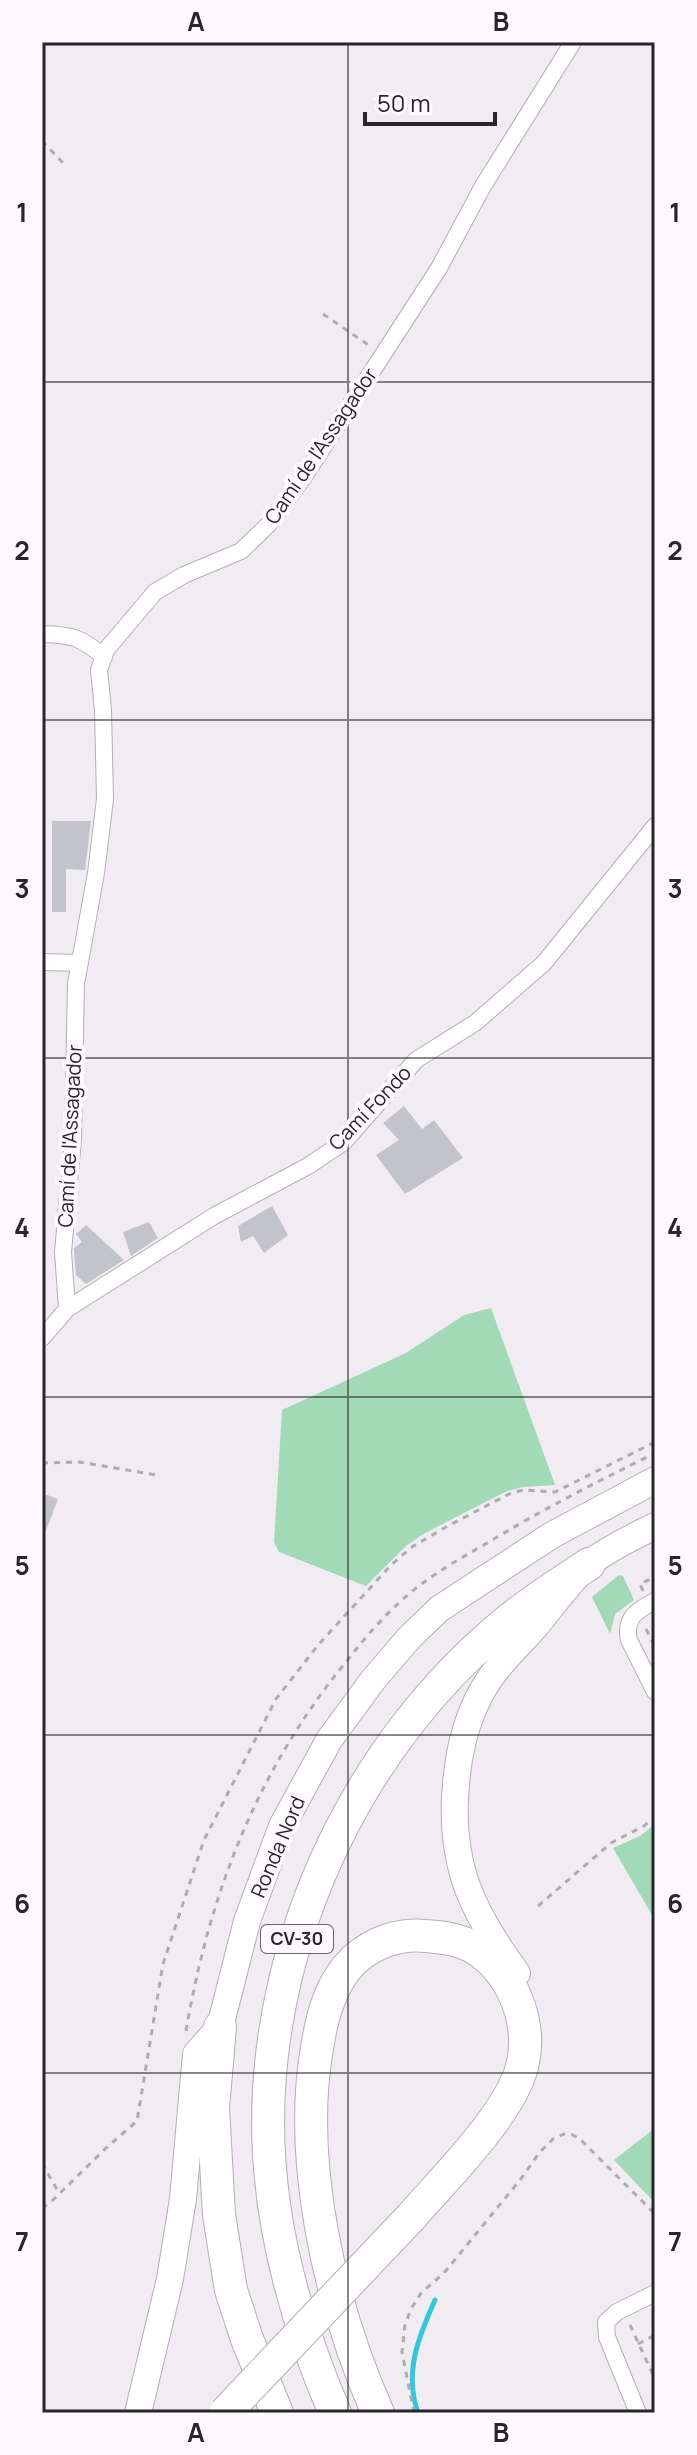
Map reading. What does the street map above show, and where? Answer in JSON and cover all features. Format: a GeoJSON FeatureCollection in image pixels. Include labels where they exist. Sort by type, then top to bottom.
{"type":"FeatureCollection","features":[{"type":"Feature","properties":{"kind":"highway","name":"CV-30"},"geometry":{"type":"LineString","coordinates":[[335,2413],[311,2358],[288,2283],[270,2167],[269,2109],[275,2035],[303,1918],[336,1838],[403,1729],[505,1623],[589,1564]]}},
{"type":"Feature","properties":{"kind":"highway"},"geometry":{"type":"LineString","coordinates":[[225,2413],[416,2221],[508,2099],[521,2071],[526,2045],[513,1990],[495,1963],[472,1946],[451,1938],[416,1935],[383,1940],[354,1960],[339,1980],[324,2011],[313,2067],[311,2131],[316,2197],[325,2248],[343,2314],[365,2385],[378,2413]]}},
{"type":"Feature","properties":{"kind":"highway","name":"Ronda Nord"},"geometry":{"type":"LineString","coordinates":[[220,2027],[213,2108],[219,2215],[231,2290],[277,2413]]}},
{"type":"Feature","properties":{"kind":"main road","name":"Ronda Nord"},"geometry":{"type":"LineString","coordinates":[[220,2027],[247,1921],[282,1826],[329,1740],[373,1680],[439,1609],[552,1535],[653,1482]]}},
{"type":"Feature","properties":{"kind":"main road"},"geometry":{"type":"LineString","coordinates":[[416,2221],[503,2127],[525,2092],[534,2059],[536,2033],[533,2009],[521,1978],[484,1925],[459,1863],[453,1830],[454,1795],[467,1725],[481,1693],[504,1659],[589,1564],[655,1526]]}},
{"type":"Feature","properties":{"kind":"main road"},"geometry":{"type":"LineString","coordinates":[[138,2413],[170,2279],[183,2199],[196,2054],[220,2027]]}},
{"type":"Feature","properties":{"kind":"street","name":"Camí de l'Assagador"},"geometry":{"type":"LineString","coordinates":[[67,1309],[63,1252],[73,1139],[76,984],[96,873],[105,799],[99,670],[106,650],[155,592],[184,575],[241,551],[269,524],[303,478],[439,268],[483,186],[573,42]]}},
{"type":"Feature","properties":{"kind":"street"},"geometry":{"type":"LineString","coordinates":[[42,634],[68,635],[88,643],[104,657]]}},
{"type":"Feature","properties":{"kind":"street","name":"Camí Fondo"},"geometry":{"type":"LineString","coordinates":[[42,1338],[67,1309],[214,1216],[308,1166],[344,1142],[416,1060],[475,1023],[544,963],[655,826]]}},
{"type":"Feature","properties":{"kind":"street"},"geometry":{"type":"LineString","coordinates":[[42,962],[80,963]]}},
{"type":"Feature","properties":{"kind":"street"},"geometry":{"type":"LineString","coordinates":[[655,1601],[634,1613],[636,1624],[629,1640],[655,1692]]}},
{"type":"Feature","properties":{"kind":"street"},"geometry":{"type":"LineString","coordinates":[[638,2413],[607,2337],[606,2322],[617,2312],[655,2293]]}},
{"type":"Feature","properties":{"kind":"path"},"geometry":{"type":"LineString","coordinates":[[42,141],[66,166]]}},
{"type":"Feature","properties":{"kind":"path"},"geometry":{"type":"LineString","coordinates":[[323,314],[382,356]]}},
{"type":"Feature","properties":{"kind":"path"},"geometry":{"type":"LineString","coordinates":[[533,1515],[655,1453]]}},
{"type":"Feature","properties":{"kind":"path"},"geometry":{"type":"LineString","coordinates":[[42,1463],[79,1462],[156,1475]]}},
{"type":"Feature","properties":{"kind":"path"},"geometry":{"type":"LineString","coordinates":[[636,1624],[655,1647]]}},
{"type":"Feature","properties":{"kind":"path"},"geometry":{"type":"LineString","coordinates":[[538,1906],[611,1843],[655,1817]]}},
{"type":"Feature","properties":{"kind":"path"},"geometry":{"type":"LineString","coordinates":[[414,2413],[402,2352],[405,2325],[411,2309],[421,2293],[444,2273],[553,2139],[564,2134],[581,2140],[655,2214]]}},
{"type":"Feature","properties":{"kind":"path"},"geometry":{"type":"LineString","coordinates":[[42,2163],[59,2193]]}},
{"type":"Feature","properties":{"kind":"path"},"geometry":{"type":"LineString","coordinates":[[642,2320],[629,2326],[655,2379]]}},
{"type":"Feature","properties":{"kind":"path"},"geometry":{"type":"LineString","coordinates":[[638,2344],[655,2335]]}},
{"type":"Feature","properties":{"kind":"green space"},"geometry":{"type":"Polygon","coordinates":[[[491,1308],[555,1485],[507,1491],[425,1533],[407,1545],[366,1586],[279,1552],[274,1542],[282,1410],[406,1353],[464,1315],[491,1308]]]}},
{"type":"Feature","properties":{"kind":"green space"},"geometry":{"type":"Polygon","coordinates":[[[619,1575],[623,1576],[634,1600],[615,1614],[610,1634],[592,1597],[619,1575]]]}},
{"type":"Feature","properties":{"kind":"green space"},"geometry":{"type":"Polygon","coordinates":[[[655,1824],[655,1920],[613,1848],[640,1836],[655,1824]]]}},
{"type":"Feature","properties":{"kind":"green space"},"geometry":{"type":"Polygon","coordinates":[[[655,2128],[655,2203],[614,2160],[655,2128]]]}},
{"type":"Feature","properties":{"kind":"building"},"geometry":{"type":"Polygon","coordinates":[[[52,821],[91,821],[85,870],[66,869],[66,912],[52,912],[52,821]]]}},
{"type":"Feature","properties":{"kind":"building"},"geometry":{"type":"Polygon","coordinates":[[[404,1106],[422,1129],[434,1120],[463,1158],[405,1194],[376,1155],[399,1140],[383,1123],[404,1106]]]}},
{"type":"Feature","properties":{"kind":"building"},"geometry":{"type":"Polygon","coordinates":[[[272,1206],[288,1235],[264,1253],[253,1236],[241,1242],[238,1226],[272,1206]]]}},
{"type":"Feature","properties":{"kind":"building"},"geometry":{"type":"Polygon","coordinates":[[[149,1222],[158,1238],[131,1256],[123,1232],[149,1222]]]}},
{"type":"Feature","properties":{"kind":"building"},"geometry":{"type":"Polygon","coordinates":[[[86,1225],[124,1260],[86,1284],[76,1275],[74,1248],[82,1242],[76,1234],[86,1225]]]}},
{"type":"Feature","properties":{"kind":"building"},"geometry":{"type":"Polygon","coordinates":[[[42,1493],[58,1499],[43,1539],[42,1539],[42,1493]]]}},
{"type":"Feature","properties":{"kind":"waterway"},"geometry":{"type":"LineString","coordinates":[[418,2413],[412,2383],[415,2355],[435,2300]]}}]}
